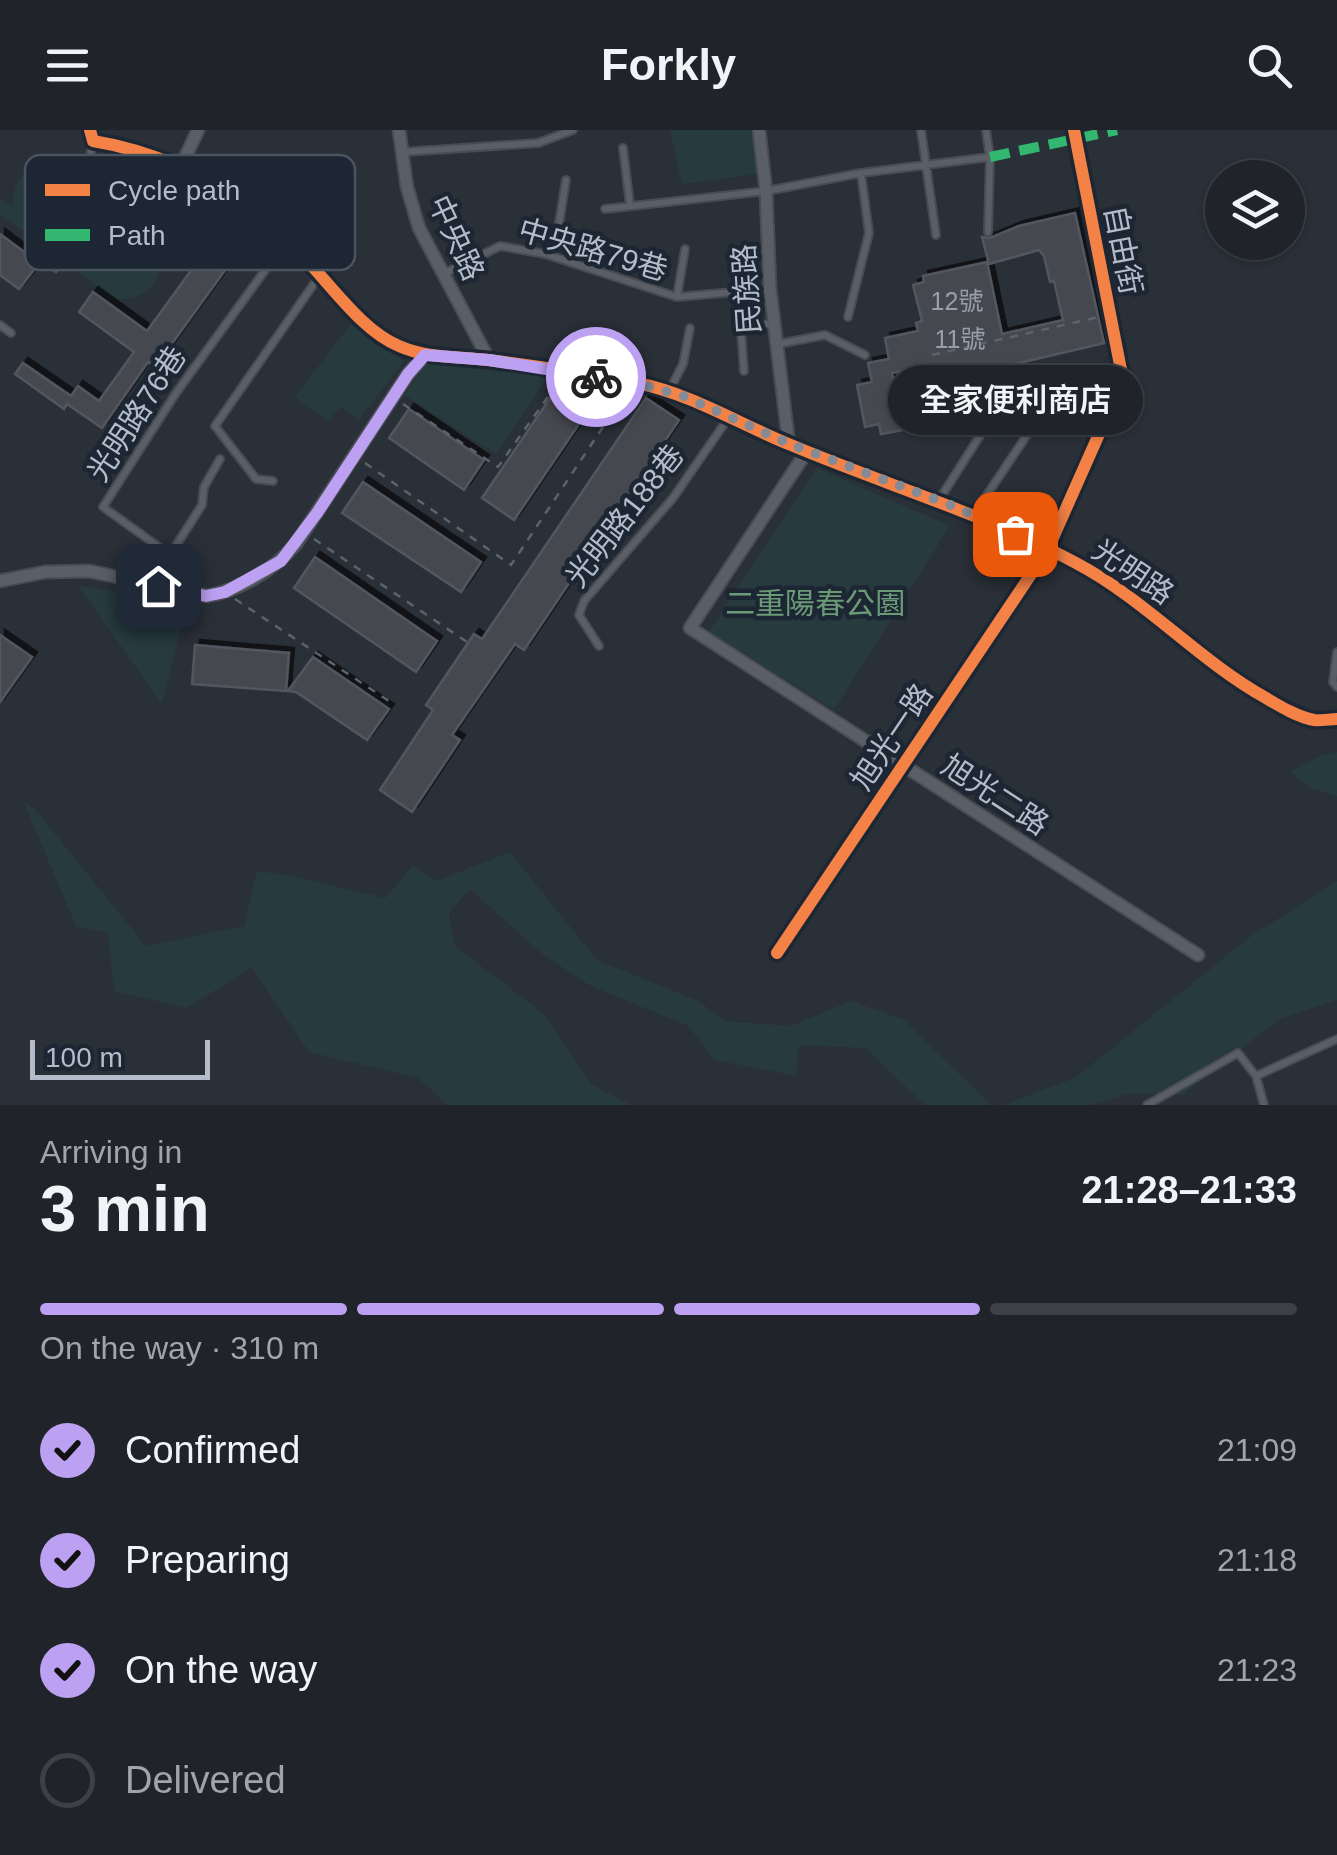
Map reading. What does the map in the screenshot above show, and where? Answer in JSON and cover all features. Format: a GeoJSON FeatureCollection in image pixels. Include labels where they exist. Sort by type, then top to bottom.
{"type":"FeatureCollection","features":[{"type":"Feature","properties":{"kind":"street"},"geometry":{"type":"LineString","coordinates":[[186,155],[198,130]]}},
{"type":"Feature","properties":{"kind":"street","name":"中央路"},"geometry":{"type":"LineString","coordinates":[[400,130],[406,187],[420,228],[489,360]]}},
{"type":"Feature","properties":{"kind":"street","name":"民族路"},"geometry":{"type":"LineString","coordinates":[[759,130],[770,289],[790,444]]}},
{"type":"Feature","properties":{"kind":"street","name":"自由街"},"geometry":{"type":"LineString","coordinates":[[1074,130],[1124,380]]}},
{"type":"Feature","properties":{"kind":"street","name":"光明路"},"geometry":{"type":"LineString","coordinates":[[92,136],[152,155]]}},
{"type":"Feature","properties":{"kind":"street","name":"光明路"},"geometry":{"type":"LineString","coordinates":[[315,270],[366,322],[396,345],[425,355],[489,360],[633,382],[669,392],[807,451],[974,515],[1078,564],[1133,600],[1248,688],[1285,709],[1316,720],[1337,719]]}},
{"type":"Feature","properties":{"kind":"street"},"geometry":{"type":"LineString","coordinates":[[0,581],[45,572],[88,571],[178,592],[206,596],[225,592],[281,561],[425,355]]}},
{"type":"Feature","properties":{"kind":"street","name":"旭光一路"},"geometry":{"type":"LineString","coordinates":[[777,953],[1048,550],[1124,380]]}},
{"type":"Feature","properties":{"kind":"street","name":"旭光二路"},"geometry":{"type":"LineString","coordinates":[[807,451],[690,628],[1198,955]]}},
{"type":"Feature","properties":{"kind":"lane"},"geometry":{"type":"LineString","coordinates":[[402,152],[538,143],[573,130]]}},
{"type":"Feature","properties":{"kind":"lane"},"geometry":{"type":"LineString","coordinates":[[921,130],[936,236]]}},
{"type":"Feature","properties":{"kind":"lane"},"geometry":{"type":"LineString","coordinates":[[986,130],[990,157],[988,232]]}},
{"type":"Feature","properties":{"kind":"lane"},"geometry":{"type":"LineString","coordinates":[[623,148],[630,205]]}},
{"type":"Feature","properties":{"kind":"lane"},"geometry":{"type":"LineString","coordinates":[[605,209],[766,191],[860,173],[990,157]]}},
{"type":"Feature","properties":{"kind":"lane"},"geometry":{"type":"LineString","coordinates":[[848,317],[869,233],[860,173]]}},
{"type":"Feature","properties":{"kind":"lane"},"geometry":{"type":"LineString","coordinates":[[545,254],[556,236],[566,180]]}},
{"type":"Feature","properties":{"kind":"lane","name":"中央路79巷"},"geometry":{"type":"LineString","coordinates":[[444,274],[500,246],[545,254],[677,297]]}},
{"type":"Feature","properties":{"kind":"lane"},"geometry":{"type":"LineString","coordinates":[[686,249],[677,297],[770,289]]}},
{"type":"Feature","properties":{"kind":"lane","name":"光明路76巷"},"geometry":{"type":"LineString","coordinates":[[220,459],[204,487],[202,505],[170,556],[103,507],[176,393],[265,270]]}},
{"type":"Feature","properties":{"kind":"lane"},"geometry":{"type":"LineString","coordinates":[[273,481],[256,479],[215,426],[322,270]]}},
{"type":"Feature","properties":{"kind":"lane"},"geometry":{"type":"LineString","coordinates":[[744,372],[741,330],[774,323]]}},
{"type":"Feature","properties":{"kind":"lane"},"geometry":{"type":"LineString","coordinates":[[0,325],[12,333]]}},
{"type":"Feature","properties":{"kind":"lane"},"geometry":{"type":"LineString","coordinates":[[669,392],[684,364],[690,328]]}},
{"type":"Feature","properties":{"kind":"lane"},"geometry":{"type":"LineString","coordinates":[[776,344],[825,336],[865,355]]}},
{"type":"Feature","properties":{"kind":"lane","name":"光明路188巷"},"geometry":{"type":"LineString","coordinates":[[598,646],[579,615],[584,602],[673,498],[729,416]]}},
{"type":"Feature","properties":{"kind":"lane"},"geometry":{"type":"LineString","coordinates":[[938,501],[990,420]]}},
{"type":"Feature","properties":{"kind":"lane"},"geometry":{"type":"LineString","coordinates":[[974,515],[1029,432]]}},
{"type":"Feature","properties":{"kind":"lane"},"geometry":{"type":"LineString","coordinates":[[1337,652],[1333,682],[1337,687]]}},
{"type":"Feature","properties":{"kind":"lane"},"geometry":{"type":"LineString","coordinates":[[1256,1076],[1337,1039]]}},
{"type":"Feature","properties":{"kind":"lane"},"geometry":{"type":"LineString","coordinates":[[1147,1105],[1238,1054],[1256,1076],[1264,1105]]}},
{"type":"Feature","properties":{"kind":"path"},"geometry":{"type":"LineString","coordinates":[[932,356],[1110,314]]}},
{"type":"Feature","properties":{"kind":"path"},"geometry":{"type":"LineString","coordinates":[[393,397],[498,468],[565,373]]}},
{"type":"Feature","properties":{"kind":"path"},"geometry":{"type":"LineString","coordinates":[[355,456],[511,565],[633,382]]}},
{"type":"Feature","properties":{"kind":"path"},"geometry":{"type":"LineString","coordinates":[[304,532],[467,642]]}},
{"type":"Feature","properties":{"kind":"path"},"geometry":{"type":"LineString","coordinates":[[225,592],[389,701]]}},
{"type":"Feature","properties":{"kind":"green space"},"geometry":{"type":"Polygon","coordinates":[[[670,130],[761,130],[766,173],[682,184],[670,130]]]}},
{"type":"Feature","properties":{"kind":"green space"},"geometry":{"type":"Polygon","coordinates":[[[25,173],[25,233],[0,214],[0,199],[13,207],[18,181],[25,173]]]}},
{"type":"Feature","properties":{"kind":"green space"},"geometry":{"type":"Polygon","coordinates":[[[75,270],[159,270],[146,292],[114,299],[75,270]]]}},
{"type":"Feature","properties":{"kind":"green space"},"geometry":{"type":"Polygon","coordinates":[[[352,322],[404,361],[359,420],[341,406],[328,422],[295,397],[352,322]]]}},
{"type":"Feature","properties":{"kind":"green space"},"geometry":{"type":"Polygon","coordinates":[[[427,364],[492,366],[549,375],[496,454],[404,395],[427,364]]]}},
{"type":"Feature","properties":{"kind":"green space","name":"二重陽春公園"},"geometry":{"type":"Polygon","coordinates":[[[817,468],[950,526],[834,710],[709,632],[817,468]]]}},
{"type":"Feature","properties":{"kind":"green space"},"geometry":{"type":"Polygon","coordinates":[[[78,586],[187,603],[162,704],[78,586]]]}},
{"type":"Feature","properties":{"kind":"green space"},"geometry":{"type":"Polygon","coordinates":[[[1337,752],[1337,796],[1311,788],[1290,772],[1323,755],[1337,752]]]}},
{"type":"Feature","properties":{"kind":"green space"},"geometry":{"type":"Polygon","coordinates":[[[24,803],[34,808],[146,946],[244,926],[257,871],[385,898],[413,866],[436,881],[510,852],[597,960],[698,1001],[726,1021],[790,1026],[851,1001],[904,1020],[991,1105],[925,1105],[865,1048],[799,1045],[796,1076],[715,1060],[688,1026],[589,985],[541,953],[470,889],[449,913],[455,946],[544,1014],[591,1084],[631,1105],[448,1105],[418,1078],[309,1052],[252,967],[187,1008],[114,991],[108,933],[76,926],[24,803]]]}},
{"type":"Feature","properties":{"kind":"green space"},"geometry":{"type":"Polygon","coordinates":[[[1337,881],[1337,1000],[1279,1019],[1183,1095],[1132,1093],[1090,1105],[1003,1105],[1075,1078],[1251,936],[1337,881]]]}},
{"type":"Feature","properties":{"kind":"building"},"geometry":{"type":"Polygon","coordinates":[[[1075,213],[1104,343],[917,387],[913,369],[892,373],[903,430],[881,434],[879,424],[865,427],[857,385],[872,382],[868,363],[889,359],[885,338],[918,331],[916,323],[922,321],[913,285],[924,282],[923,276],[987,262],[1002,334],[1063,320],[1054,281],[1050,282],[1039,250],[989,264],[982,237],[1075,213]]]}},
{"type":"Feature","properties":{"kind":"building"},"geometry":{"type":"Polygon","coordinates":[[[0,234],[25,253],[25,270],[34,270],[19,289],[0,275],[0,234]]]}},
{"type":"Feature","properties":{"kind":"building"},"geometry":{"type":"Polygon","coordinates":[[[191,270],[225,270],[155,367],[148,362],[102,428],[67,404],[64,409],[15,374],[23,363],[71,396],[78,386],[99,401],[134,352],[79,312],[93,292],[147,331],[191,270]]]}},
{"type":"Feature","properties":{"kind":"building"},"geometry":{"type":"Polygon","coordinates":[[[557,388],[589,409],[514,520],[482,498],[557,388]]]}},
{"type":"Feature","properties":{"kind":"building"},"geometry":{"type":"Polygon","coordinates":[[[646,398],[679,420],[524,650],[515,644],[452,735],[460,740],[412,812],[380,790],[433,710],[426,705],[474,634],[482,639],[646,398]]]}},
{"type":"Feature","properties":{"kind":"building"},"geometry":{"type":"Polygon","coordinates":[[[409,409],[484,460],[464,490],[389,438],[409,409]]]}},
{"type":"Feature","properties":{"kind":"building"},"geometry":{"type":"Polygon","coordinates":[[[363,482],[481,562],[461,592],[342,513],[363,482]]]}},
{"type":"Feature","properties":{"kind":"building"},"geometry":{"type":"Polygon","coordinates":[[[315,557],[437,641],[416,672],[294,588],[315,557]]]}},
{"type":"Feature","properties":{"kind":"building"},"geometry":{"type":"Polygon","coordinates":[[[0,635],[32,657],[0,702],[0,635]]]}},
{"type":"Feature","properties":{"kind":"building"},"geometry":{"type":"Polygon","coordinates":[[[195,645],[289,653],[286,691],[192,684],[195,645]]]}},
{"type":"Feature","properties":{"kind":"building"},"geometry":{"type":"Polygon","coordinates":[[[313,657],[389,709],[367,740],[296,692],[288,691],[313,657]]]}},
{"type":"Feature","properties":{"kind":"marked path"},"geometry":{"type":"LineString","coordinates":[[990,157],[1117,130]]}},
{"type":"Feature","properties":{"kind":"cycle path"},"geometry":{"type":"LineString","coordinates":[[90,130],[93,141],[148,155]]}},
{"type":"Feature","properties":{"kind":"cycle path"},"geometry":{"type":"LineString","coordinates":[[777,953],[1048,549],[1123,380],[1074,130]]}},
{"type":"Feature","properties":{"kind":"cycle path"},"geometry":{"type":"LineString","coordinates":[[315,270],[363,321],[399,346],[432,355],[525,365],[657,388],[1042,546],[1101,578],[1241,683],[1308,719],[1337,719]]}},
{"type":"Feature","properties":{"kind":"way so far"},"geometry":{"type":"LineString","coordinates":[[596,377],[683,396],[790,444],[1015,534]]}},
{"type":"Feature","properties":{"kind":"place","name":"全家便利商店"},"geometry":{"type":"Point","coordinates":[1015,534]}},
{"type":"Feature","properties":{"kind":"route"},"geometry":{"type":"LineString","coordinates":[[158,586],[206,596],[225,592],[281,561],[408,374],[425,355],[489,360],[596,377]]}}]}
